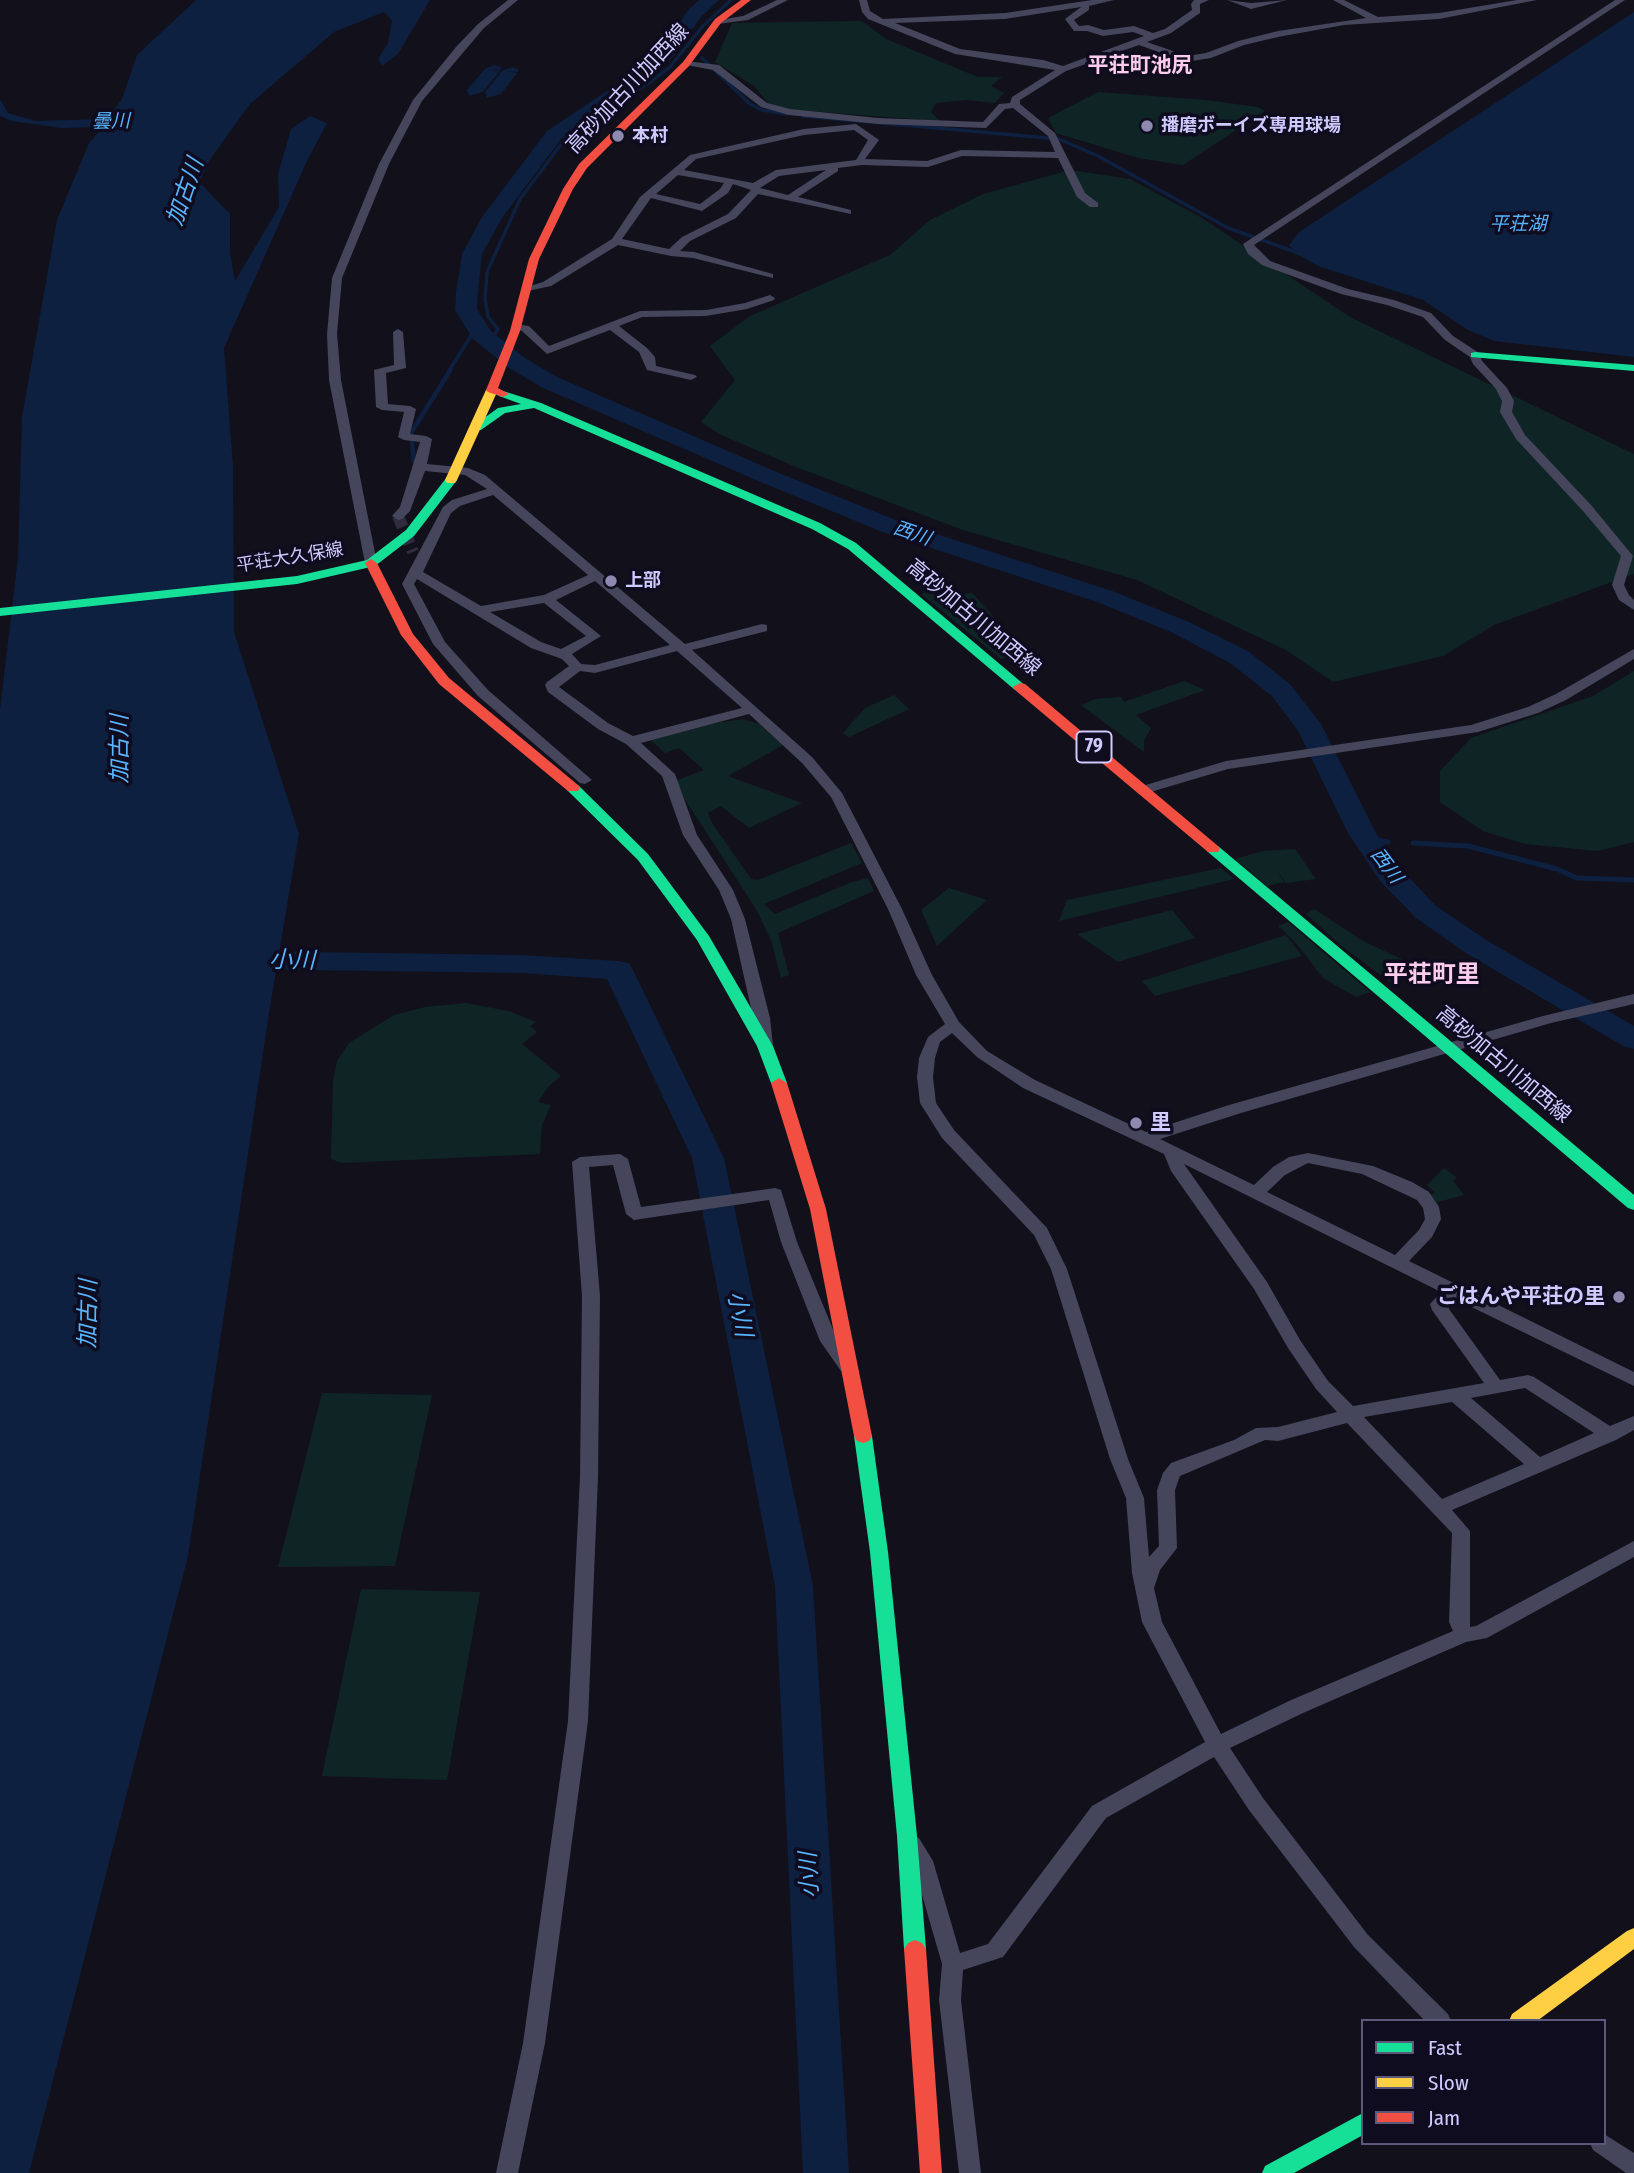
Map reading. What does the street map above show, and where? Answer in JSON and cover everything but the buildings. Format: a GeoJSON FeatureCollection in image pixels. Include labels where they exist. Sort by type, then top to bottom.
{"type":"FeatureCollection","features":[{"type":"Feature","properties":{"kind":"main road","name":"高砂加古川加西線"},"geometry":{"type":"LineString","coordinates":[[747,0],[718,21],[686,64],[583,166],[568,189],[537,252],[515,330],[495,383],[537,405],[816,526],[852,546],[1634,1204]]}},
{"type":"Feature","properties":{"kind":"main road"},"geometry":{"type":"LineString","coordinates":[[1475,355],[1634,368]]}},
{"type":"Feature","properties":{"kind":"main road","name":"平荘大久保線"},"geometry":{"type":"LineString","coordinates":[[0,612],[297,580],[366,565],[411,533],[457,471],[495,383]]}},
{"type":"Feature","properties":{"kind":"main road"},"geometry":{"type":"LineString","coordinates":[[477,428],[502,410],[537,405]]}},
{"type":"Feature","properties":{"kind":"main road"},"geometry":{"type":"LineString","coordinates":[[366,565],[407,635],[444,681],[584,797],[643,857],[704,939],[765,1046],[790,1113],[818,1209],[866,1453],[879,1552],[907,1836],[931,2173]]}},
{"type":"Feature","properties":{"kind":"main road"},"geometry":{"type":"LineString","coordinates":[[1523,2019],[1634,1937]]}},
{"type":"Feature","properties":{"kind":"main road"},"geometry":{"type":"LineString","coordinates":[[1273,2173],[1361,2124]]}},
{"type":"Feature","properties":{"kind":"street"},"geometry":{"type":"LineString","coordinates":[[366,565],[358,488],[335,380],[332,334],[337,278],[384,164],[418,100],[481,26],[514,0]]}},
{"type":"Feature","properties":{"kind":"street"},"geometry":{"type":"LineString","coordinates":[[718,21],[745,18],[784,0]]}},
{"type":"Feature","properties":{"kind":"street"},"geometry":{"type":"LineString","coordinates":[[863,0],[869,15],[958,52],[1043,63],[1063,69]]}},
{"type":"Feature","properties":{"kind":"street"},"geometry":{"type":"LineString","coordinates":[[885,21],[989,18],[1110,0]]}},
{"type":"Feature","properties":{"kind":"street"},"geometry":{"type":"LineString","coordinates":[[1015,105],[1015,99],[1032,86],[1063,69],[1168,31],[1194,14],[1197,11],[1195,4],[1205,0]]}},
{"type":"Feature","properties":{"kind":"street"},"geometry":{"type":"LineString","coordinates":[[1231,0],[1251,6],[1283,0]]}},
{"type":"Feature","properties":{"kind":"street"},"geometry":{"type":"LineString","coordinates":[[1337,0],[1374,19]]}},
{"type":"Feature","properties":{"kind":"street"},"geometry":{"type":"LineString","coordinates":[[1137,41],[1186,59],[1208,56],[1241,43],[1278,34],[1374,19],[1439,16],[1533,0]]}},
{"type":"Feature","properties":{"kind":"street"},"geometry":{"type":"LineString","coordinates":[[1621,0],[1248,244],[1252,252],[1266,263],[1345,292],[1390,302],[1427,315],[1449,338],[1475,355],[1477,362],[1501,388],[1508,401],[1506,412],[1520,437],[1587,508],[1627,556],[1618,585],[1623,597],[1634,606]]}},
{"type":"Feature","properties":{"kind":"street"},"geometry":{"type":"LineString","coordinates":[[1085,5],[1087,7],[1069,19],[1077,29],[1088,28],[1103,33],[1134,29],[1152,36]]}},
{"type":"Feature","properties":{"kind":"street"},"geometry":{"type":"LineString","coordinates":[[1328,10],[1349,6]]}},
{"type":"Feature","properties":{"kind":"street"},"geometry":{"type":"LineString","coordinates":[[686,64],[716,67],[769,108],[878,121],[986,125],[1002,106],[1015,105],[1053,138],[1081,195],[1094,205]]}},
{"type":"Feature","properties":{"kind":"street"},"geometry":{"type":"LineString","coordinates":[[527,290],[547,284],[616,241],[649,195],[694,157],[804,132],[875,126],[878,121]]}},
{"type":"Feature","properties":{"kind":"street"},"geometry":{"type":"LineString","coordinates":[[856,127],[874,140],[864,151],[862,162]]}},
{"type":"Feature","properties":{"kind":"street"},"geometry":{"type":"LineString","coordinates":[[671,253],[686,239],[732,216],[755,189],[776,173],[862,162],[928,164],[961,153],[1062,155]]}},
{"type":"Feature","properties":{"kind":"street"},"geometry":{"type":"LineString","coordinates":[[790,198],[838,166]]}},
{"type":"Feature","properties":{"kind":"street"},"geometry":{"type":"LineString","coordinates":[[675,171],[730,181],[847,212]]}},
{"type":"Feature","properties":{"kind":"street"},"geometry":{"type":"LineString","coordinates":[[649,195],[702,208],[724,191],[730,181]]}},
{"type":"Feature","properties":{"kind":"street"},"geometry":{"type":"LineString","coordinates":[[800,212],[812,204]]}},
{"type":"Feature","properties":{"kind":"street"},"geometry":{"type":"LineString","coordinates":[[616,241],[694,255],[769,276]]}},
{"type":"Feature","properties":{"kind":"street"},"geometry":{"type":"LineString","coordinates":[[515,330],[525,328],[547,351],[640,314],[706,313],[747,306],[770,298]]}},
{"type":"Feature","properties":{"kind":"street"},"geometry":{"type":"LineString","coordinates":[[610,325],[643,350],[649,357],[649,367],[691,377]]}},
{"type":"Feature","properties":{"kind":"street"},"geometry":{"type":"LineString","coordinates":[[398,332],[400,368],[380,370],[382,407],[410,409],[404,437],[426,439],[406,508],[398,516]]}},
{"type":"Feature","properties":{"kind":"street"},"geometry":{"type":"LineString","coordinates":[[420,467],[476,475],[807,760],[837,796],[895,909],[923,975],[953,1025],[982,1054],[1029,1084],[1145,1138],[1634,1380]]}},
{"type":"Feature","properties":{"kind":"street"},"geometry":{"type":"LineString","coordinates":[[495,490],[456,503],[447,510],[408,584],[427,623],[445,651],[483,693],[585,780]]}},
{"type":"Feature","properties":{"kind":"street"},"geometry":{"type":"LineString","coordinates":[[413,552],[418,569],[536,645],[562,654],[577,667],[595,669],[762,628]]}},
{"type":"Feature","properties":{"kind":"street"},"geometry":{"type":"LineString","coordinates":[[481,610],[547,599],[596,576]]}},
{"type":"Feature","properties":{"kind":"street"},"geometry":{"type":"LineString","coordinates":[[547,599],[594,636],[562,654]]}},
{"type":"Feature","properties":{"kind":"street"},"geometry":{"type":"LineString","coordinates":[[1144,790],[1226,765],[1473,729],[1561,697],[1634,653]]}},
{"type":"Feature","properties":{"kind":"street"},"geometry":{"type":"LineString","coordinates":[[577,667],[552,685],[554,689],[603,726],[631,741],[668,774],[690,835],[726,890],[738,919],[762,1018],[765,1046]]}},
{"type":"Feature","properties":{"kind":"street"},"geometry":{"type":"LineString","coordinates":[[631,741],[750,710]]}},
{"type":"Feature","properties":{"kind":"street"},"geometry":{"type":"LineString","coordinates":[[1145,1138],[1235,1109],[1548,1019],[1634,999]]}},
{"type":"Feature","properties":{"kind":"street"},"geometry":{"type":"LineString","coordinates":[[953,1025],[933,1040],[927,1058],[925,1077],[928,1103],[956,1143],[1041,1233],[1059,1269],[1119,1459],[1135,1498],[1141,1573],[1152,1622],[1217,1745],[1317,1887],[1361,1941],[1438,2019]]}},
{"type":"Feature","properties":{"kind":"street"},"geometry":{"type":"LineString","coordinates":[[1172,1153],[1177,1167],[1261,1286],[1294,1344],[1322,1385],[1346,1414],[1365,1429],[1461,1531],[1459,1622],[1464,1635]]}},
{"type":"Feature","properties":{"kind":"street"},"geometry":{"type":"LineString","coordinates":[[1255,1194],[1279,1171],[1295,1161],[1308,1158],[1367,1170],[1406,1186],[1423,1196],[1431,1207],[1433,1219],[1426,1233],[1398,1262]]}},
{"type":"Feature","properties":{"kind":"street"},"geometry":{"type":"LineString","coordinates":[[507,2173],[534,2043],[578,1721],[589,1477],[591,1296],[580,1161],[620,1159],[634,1214],[775,1194],[789,1242],[829,1341],[848,1368]]}},
{"type":"Feature","properties":{"kind":"street"},"geometry":{"type":"LineString","coordinates":[[1453,1291],[1439,1304],[1441,1310],[1496,1387]]}},
{"type":"Feature","properties":{"kind":"street"},"geometry":{"type":"LineString","coordinates":[[1146,1588],[1151,1567],[1168,1548],[1166,1490],[1172,1473],[1177,1468],[1240,1445],[1262,1433],[1278,1434],[1341,1418],[1346,1414],[1528,1381],[1610,1435]]}},
{"type":"Feature","properties":{"kind":"street"},"geometry":{"type":"LineString","coordinates":[[1455,1395],[1539,1466]]}},
{"type":"Feature","properties":{"kind":"street"},"geometry":{"type":"LineString","coordinates":[[1440,1508],[1634,1423]]}},
{"type":"Feature","properties":{"kind":"street"},"geometry":{"type":"LineString","coordinates":[[953,1964],[995,1951],[1099,1812],[1217,1745],[1296,1707],[1464,1635],[1480,1633],[1634,1548]]}},
{"type":"Feature","properties":{"kind":"street"},"geometry":{"type":"LineString","coordinates":[[907,1836],[923,1861],[953,1964],[950,2000],[970,2173]]}},
{"type":"Feature","properties":{"kind":"street"},"geometry":{"type":"LineString","coordinates":[[1604,2145],[1634,2166]]}},
{"type":"Feature","properties":{"kind":"green space"},"geometry":{"type":"Polygon","coordinates":[[[862,21],[886,39],[978,77],[1002,77],[991,86],[1004,93],[995,103],[967,100],[936,103],[931,112],[940,121],[781,109],[768,103],[754,86],[715,62],[732,23],[862,21]]]}},
{"type":"Feature","properties":{"kind":"green space","name":"播磨ボーイズ専用球場"},"geometry":{"type":"Polygon","coordinates":[[[1098,92],[1206,100],[1258,107],[1265,111],[1183,165],[1138,158],[1056,133],[1048,118],[1098,92]]]}},
{"type":"Feature","properties":{"kind":"green space"},"geometry":{"type":"Polygon","coordinates":[[[1070,170],[1130,179],[1202,218],[1350,317],[1634,454],[1634,574],[1494,625],[1443,656],[1333,682],[1286,650],[1137,580],[963,530],[796,467],[719,434],[701,422],[735,380],[710,346],[750,316],[890,255],[930,220],[983,194],[1070,170]]]}},
{"type":"Feature","properties":{"kind":"green space"},"geometry":{"type":"Polygon","coordinates":[[[934,589],[946,596],[972,593],[1012,637],[1016,654],[1001,659],[921,594],[934,589]]]}},
{"type":"Feature","properties":{"kind":"green space"},"geometry":{"type":"Polygon","coordinates":[[[1634,671],[1634,842],[1598,851],[1525,844],[1483,831],[1440,802],[1440,771],[1471,738],[1593,696],[1634,671]]]}},
{"type":"Feature","properties":{"kind":"green space"},"geometry":{"type":"Polygon","coordinates":[[[1184,681],[1205,690],[1136,715],[1151,728],[1144,741],[1144,752],[1081,705],[1095,699],[1121,697],[1124,702],[1184,681]]]}},
{"type":"Feature","properties":{"kind":"green space"},"geometry":{"type":"Polygon","coordinates":[[[894,695],[909,709],[849,737],[843,733],[865,708],[894,695]]]}},
{"type":"Feature","properties":{"kind":"green space"},"geometry":{"type":"Polygon","coordinates":[[[743,719],[759,724],[783,745],[728,776],[802,803],[749,828],[721,806],[708,813],[712,823],[751,879],[758,880],[851,843],[862,863],[764,904],[775,914],[868,878],[874,891],[778,933],[789,975],[781,978],[771,940],[756,909],[675,781],[704,770],[679,748],[665,753],[651,740],[716,723],[743,719]]]}},
{"type":"Feature","properties":{"kind":"green space"},"geometry":{"type":"Polygon","coordinates":[[[1295,849],[1316,879],[1286,883],[1275,868],[1284,882],[1267,886],[1235,859],[1263,851],[1295,849]]]}},
{"type":"Feature","properties":{"kind":"green space"},"geometry":{"type":"Polygon","coordinates":[[[1221,868],[1234,879],[1059,921],[1067,900],[1221,868]]]}},
{"type":"Feature","properties":{"kind":"green space"},"geometry":{"type":"Polygon","coordinates":[[[949,888],[987,900],[937,946],[921,910],[949,888]]]}},
{"type":"Feature","properties":{"kind":"green space"},"geometry":{"type":"Polygon","coordinates":[[[1314,909],[1363,941],[1425,970],[1390,982],[1344,948],[1306,914],[1314,909]]]}},
{"type":"Feature","properties":{"kind":"green space"},"geometry":{"type":"Polygon","coordinates":[[[1172,910],[1195,938],[1118,962],[1077,934],[1172,910]]]}},
{"type":"Feature","properties":{"kind":"green space"},"geometry":{"type":"Polygon","coordinates":[[[1288,922],[1370,992],[1356,997],[1323,978],[1296,943],[1278,926],[1288,922]]]}},
{"type":"Feature","properties":{"kind":"green space"},"geometry":{"type":"Polygon","coordinates":[[[1286,935],[1302,956],[1155,996],[1142,981],[1286,935]]]}},
{"type":"Feature","properties":{"kind":"green space"},"geometry":{"type":"Polygon","coordinates":[[[466,1003],[509,1011],[536,1022],[530,1026],[537,1032],[522,1044],[561,1076],[548,1087],[538,1102],[551,1105],[542,1125],[540,1154],[342,1163],[331,1159],[333,1082],[337,1061],[349,1043],[394,1015],[425,1007],[466,1003]]]}},
{"type":"Feature","properties":{"kind":"green space"},"geometry":{"type":"Polygon","coordinates":[[[1444,1168],[1457,1178],[1453,1181],[1464,1195],[1435,1203],[1429,1195],[1435,1193],[1427,1185],[1444,1168]]]}},
{"type":"Feature","properties":{"kind":"green space"},"geometry":{"type":"Polygon","coordinates":[[[322,1393],[432,1395],[395,1566],[278,1567],[322,1393]]]}},
{"type":"Feature","properties":{"kind":"green space"},"geometry":{"type":"Polygon","coordinates":[[[361,1589],[480,1592],[447,1780],[322,1776],[361,1589]]]}},
{"type":"Feature","properties":{"kind":"water"},"geometry":{"type":"Polygon","coordinates":[[[196,0],[430,0],[398,54],[382,66],[378,59],[388,43],[392,20],[384,12],[334,32],[250,104],[211,158],[199,182],[230,214],[230,253],[235,281],[279,207],[278,174],[291,129],[310,116],[327,123],[306,163],[224,348],[233,466],[234,632],[299,834],[269,1013],[188,1556],[29,2173],[0,2173],[0,710],[18,557],[22,417],[57,220],[89,143],[103,127],[62,128],[12,121],[0,116],[0,99],[8,113],[36,121],[102,119],[110,115],[122,99],[137,55],[196,0]]]}},
{"type":"Feature","properties":{"kind":"water","name":"平荘湖"},"geometry":{"type":"Polygon","coordinates":[[[1634,12],[1634,357],[1494,341],[1468,330],[1423,300],[1318,266],[1297,254],[1289,245],[1299,232],[1634,12]]]}},
{"type":"Feature","properties":{"kind":"water"},"geometry":{"type":"Polygon","coordinates":[[[494,65],[501,67],[501,70],[488,69],[500,71],[483,92],[469,96],[467,90],[485,69],[494,65]]]}},
{"type":"Feature","properties":{"kind":"water"},"geometry":{"type":"Polygon","coordinates":[[[512,67],[518,69],[518,72],[505,71],[517,73],[501,94],[487,98],[485,92],[502,71],[512,67]]]}},
{"type":"Feature","properties":{"kind":"waterway","name":"西川"},"geometry":{"type":"LineString","coordinates":[[710,0],[695,13],[670,49],[655,64],[632,83],[554,135],[492,217],[472,254],[467,292],[466,310],[476,322],[481,334],[517,363],[549,382],[771,478],[894,528],[1106,597],[1180,627],[1239,657],[1281,690],[1311,730],[1362,833],[1390,875],[1426,912],[1477,947],[1634,1039]]}},
{"type":"Feature","properties":{"kind":"waterway"},"geometry":{"type":"LineString","coordinates":[[490,341],[498,329],[488,317],[485,299],[487,272],[520,199],[568,135],[609,105],[649,83],[670,67],[702,27],[731,0]]}},
{"type":"Feature","properties":{"kind":"waterway"},"geometry":{"type":"LineString","coordinates":[[702,58],[750,104],[762,110],[787,114]]}},
{"type":"Feature","properties":{"kind":"waterway"},"geometry":{"type":"LineString","coordinates":[[803,116],[1059,139],[1098,156],[1228,228],[1301,254]]}},
{"type":"Feature","properties":{"kind":"waterway"},"geometry":{"type":"LineString","coordinates":[[449,371],[477,326]]}},
{"type":"Feature","properties":{"kind":"waterway"},"geometry":{"type":"LineString","coordinates":[[414,461],[411,433],[451,369]]}},
{"type":"Feature","properties":{"kind":"waterway"},"geometry":{"type":"LineString","coordinates":[[1365,838],[1388,842]]}},
{"type":"Feature","properties":{"kind":"waterway"},"geometry":{"type":"LineString","coordinates":[[1413,843],[1468,846],[1557,869],[1577,878],[1634,880]]}},
{"type":"Feature","properties":{"kind":"waterway","name":"小川"},"geometry":{"type":"LineString","coordinates":[[235,960],[521,964],[618,970],[708,1158],[794,1586],[826,2173]]}},
{"type":"Feature","properties":{"kind":"tunnel"},"geometry":{"type":"LineString","coordinates":[[398,516],[413,552]]}},
{"type":"Feature","properties":{"kind":"traffic: fast"},"geometry":{"type":"LineString","coordinates":[[1475,355],[1634,368]]}},
{"type":"Feature","properties":{"kind":"traffic: fast"},"geometry":{"type":"LineString","coordinates":[[503,394],[537,405],[816,526],[852,546],[1020,687]]}},
{"type":"Feature","properties":{"kind":"traffic: fast"},"geometry":{"type":"LineString","coordinates":[[477,428],[502,410],[533,405]]}},
{"type":"Feature","properties":{"kind":"traffic: fast"},"geometry":{"type":"LineString","coordinates":[[0,612],[297,580],[371,563],[410,533],[451,480]]}},
{"type":"Feature","properties":{"kind":"traffic: fast"},"geometry":{"type":"LineString","coordinates":[[573,788],[643,857],[704,939],[765,1046],[779,1083]]}},
{"type":"Feature","properties":{"kind":"traffic: fast"},"geometry":{"type":"LineString","coordinates":[[1213,849],[1634,1204]]}},
{"type":"Feature","properties":{"kind":"traffic: fast"},"geometry":{"type":"LineString","coordinates":[[863,1436],[879,1552],[907,1836],[915,1949]]}},
{"type":"Feature","properties":{"kind":"traffic: fast"},"geometry":{"type":"LineString","coordinates":[[1273,2173],[1361,2124]]}},
{"type":"Feature","properties":{"kind":"traffic: slow"},"geometry":{"type":"LineString","coordinates":[[451,480],[492,390]]}},
{"type":"Feature","properties":{"kind":"traffic: slow"},"geometry":{"type":"LineString","coordinates":[[1523,2019],[1634,1937]]}},
{"type":"Feature","properties":{"kind":"traffic: jam"},"geometry":{"type":"LineString","coordinates":[[503,394],[492,390],[515,331],[534,259],[568,189],[583,166],[686,64],[718,21],[747,0]]}},
{"type":"Feature","properties":{"kind":"traffic: jam"},"geometry":{"type":"LineString","coordinates":[[371,563],[407,635],[444,681],[573,788]]}},
{"type":"Feature","properties":{"kind":"traffic: jam"},"geometry":{"type":"LineString","coordinates":[[1020,687],[1213,849]]}},
{"type":"Feature","properties":{"kind":"traffic: jam"},"geometry":{"type":"LineString","coordinates":[[779,1083],[818,1209],[863,1436]]}},
{"type":"Feature","properties":{"kind":"traffic: jam"},"geometry":{"type":"LineString","coordinates":[[915,1949],[931,2173]]}},
{"type":"Feature","properties":{"kind":"place","name":"播磨ボーイズ専用球場"},"geometry":{"type":"Point","coordinates":[1147,126]}},
{"type":"Feature","properties":{"kind":"place","name":"本村"},"geometry":{"type":"Point","coordinates":[618,136]}},
{"type":"Feature","properties":{"kind":"place","name":"上部"},"geometry":{"type":"Point","coordinates":[611,581]}},
{"type":"Feature","properties":{"kind":"place","name":"里"},"geometry":{"type":"Point","coordinates":[1136,1123]}},
{"type":"Feature","properties":{"kind":"place","name":"ごはんや平荘の里"},"geometry":{"type":"Point","coordinates":[1619,1297]}},
{"type":"Feature","properties":{"kind":"district","name":"平荘町池尻"},"geometry":{"type":"Point","coordinates":[1140,66]}},
{"type":"Feature","properties":{"kind":"district","name":"平荘町里"},"geometry":{"type":"Point","coordinates":[1432,975]}},
{"type":"Feature","properties":{"kind":"water label","name":"曇川"},"geometry":{"type":"Point","coordinates":[111,122]}},
{"type":"Feature","properties":{"kind":"water label","name":"加古川"},"geometry":{"type":"Point","coordinates":[186,192]}},
{"type":"Feature","properties":{"kind":"water label","name":"加古川"},"geometry":{"type":"Point","coordinates":[121,749]}},
{"type":"Feature","properties":{"kind":"water label","name":"加古川"},"geometry":{"type":"Point","coordinates":[89,1314]}}]}
